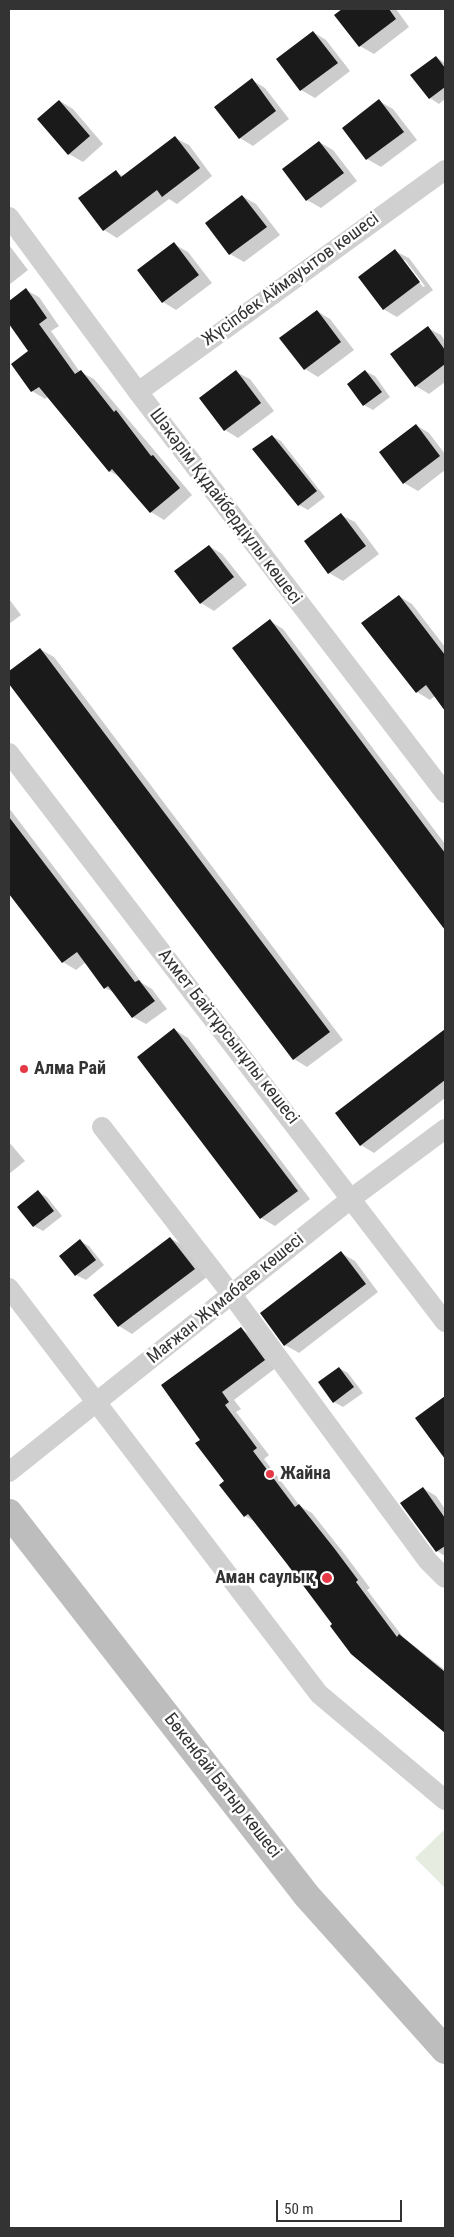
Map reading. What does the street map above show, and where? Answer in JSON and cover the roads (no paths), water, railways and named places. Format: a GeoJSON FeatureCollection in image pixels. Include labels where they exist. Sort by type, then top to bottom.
{"type":"FeatureCollection","features":[{"type":"Feature","properties":{"kind":"main road","name":"Бөкенбай Батыр көшесі"},"geometry":{"type":"LineString","coordinates":[[9,1513],[307,1896],[445,2050]]}},
{"type":"Feature","properties":{"kind":"street","name":"Жүсіпбек Аймауытов көшесі"},"geometry":{"type":"LineString","coordinates":[[138,392],[445,170]]}},
{"type":"Feature","properties":{"kind":"street","name":"Шәкәрім Құдайбердіұлы көшесі"},"geometry":{"type":"LineString","coordinates":[[9,217],[138,392],[445,793]]}},
{"type":"Feature","properties":{"kind":"street","name":"Ахмет Байтұрсынұлы көшесі"},"geometry":{"type":"LineString","coordinates":[[9,753],[352,1198],[445,1322]]}},
{"type":"Feature","properties":{"kind":"street"},"geometry":{"type":"LineString","coordinates":[[102,1127],[232,1294],[428,1561],[445,1578]]}},
{"type":"Feature","properties":{"kind":"street","name":"Мағжан Жұмабаев көшесі"},"geometry":{"type":"LineString","coordinates":[[9,1472],[352,1198],[445,1129]]}},
{"type":"Feature","properties":{"kind":"street"},"geometry":{"type":"LineString","coordinates":[[9,1288],[319,1694],[445,1800]]}},
{"type":"Feature","properties":{"kind":"place","name":"Алма Рай"},"geometry":{"type":"Point","coordinates":[24,1069]}},
{"type":"Feature","properties":{"kind":"place","name":"Жайна"},"geometry":{"type":"Point","coordinates":[270,1474]}},
{"type":"Feature","properties":{"kind":"place","name":"Аман саулық"},"geometry":{"type":"Point","coordinates":[327,1578]}}]}
